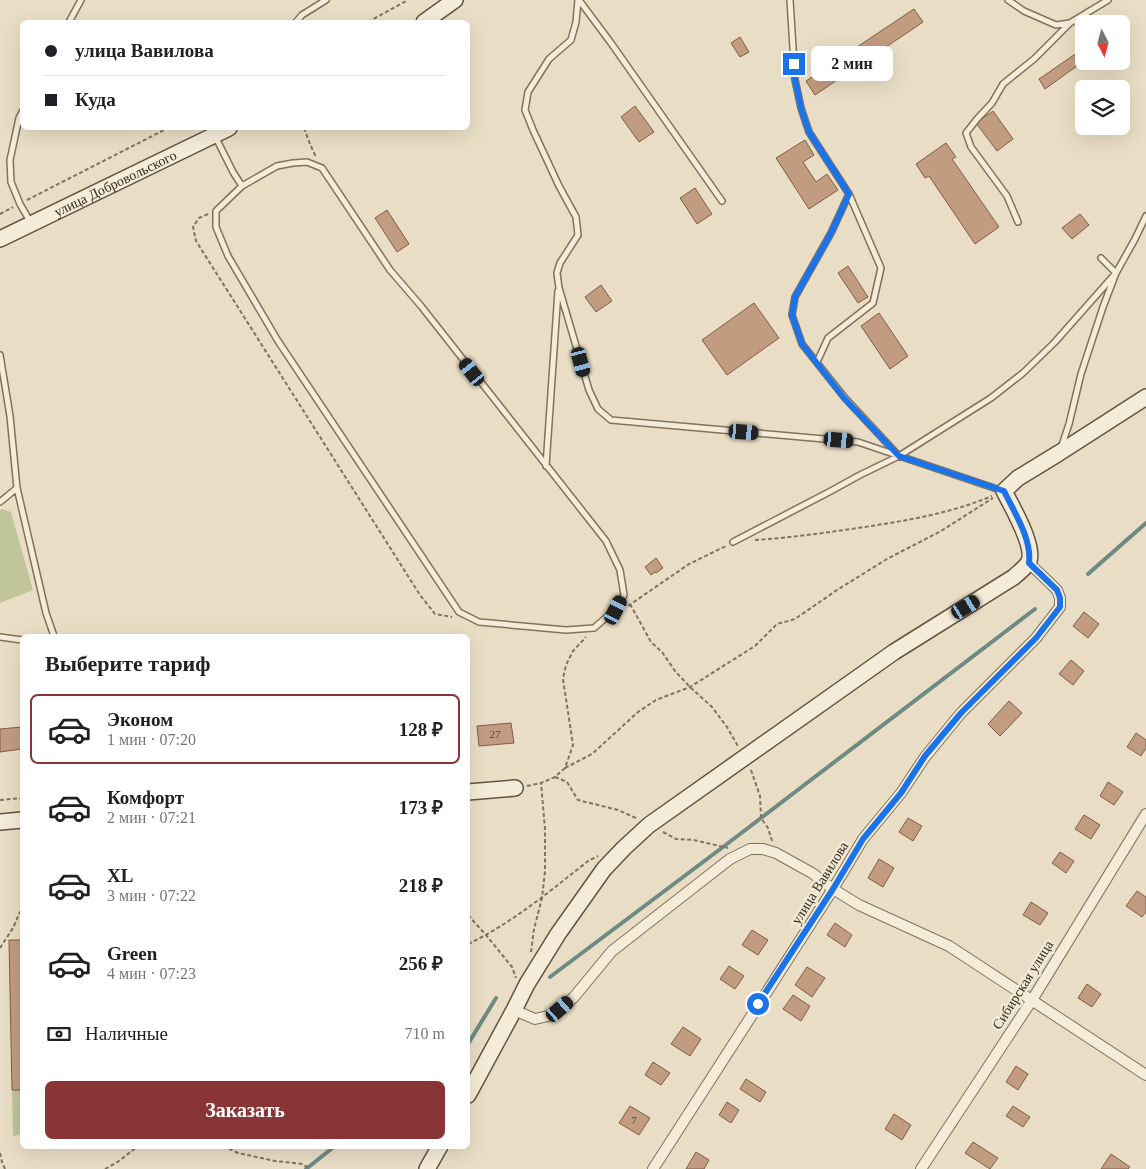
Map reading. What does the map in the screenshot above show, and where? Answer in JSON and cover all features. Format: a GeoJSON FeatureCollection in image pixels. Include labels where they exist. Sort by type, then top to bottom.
{"type":"FeatureCollection","features":[{"type":"Feature","properties":{"kind":"street"},"geometry":{"type":"LineString","coordinates":[[427,20],[455,0]]}},
{"type":"Feature","properties":{"kind":"street","name":"улица Добровольского"},"geometry":{"type":"LineString","coordinates":[[0,239],[225,130]]}},
{"type":"Feature","properties":{"kind":"street"},"geometry":{"type":"LineString","coordinates":[[470,1092],[517,1003],[558,934],[604,869],[624,848],[649,825],[894,652],[1014,577],[1029,563],[1030,553],[1025,535],[1004,491],[1018,478],[1146,397]]}},
{"type":"Feature","properties":{"kind":"street","name":"улица Вавилова"},"geometry":{"type":"LineString","coordinates":[[653,1169],[833,889],[863,839],[901,793],[925,756],[961,713],[1036,638],[1060,607],[1060,598],[1057,590],[1029,563]]}},
{"type":"Feature","properties":{"kind":"street"},"geometry":{"type":"LineString","coordinates":[[470,792],[515,788]]}},
{"type":"Feature","properties":{"kind":"street","name":"Сибирская улица"},"geometry":{"type":"LineString","coordinates":[[921,1169],[1032,1000],[1146,814]]}},
{"type":"Feature","properties":{"kind":"street"},"geometry":{"type":"LineString","coordinates":[[0,822],[20,820]]}},
{"type":"Feature","properties":{"kind":"street"},"geometry":{"type":"LineString","coordinates":[[517,1003],[535,1020],[548,1016],[560,1009],[574,997],[612,952],[730,859],[750,849],[763,849],[776,853],[859,905],[949,946],[1146,1075]]}},
{"type":"Feature","properties":{"kind":"street"},"geometry":{"type":"LineString","coordinates":[[427,1169],[438,1149]]}},
{"type":"Feature","properties":{"kind":"lane"},"geometry":{"type":"LineString","coordinates":[[70,20],[81,0]]}},
{"type":"Feature","properties":{"kind":"lane"},"geometry":{"type":"LineString","coordinates":[[298,20],[302,15],[326,0]]}},
{"type":"Feature","properties":{"kind":"lane"},"geometry":{"type":"LineString","coordinates":[[578,0],[612,43],[722,201]]}},
{"type":"Feature","properties":{"kind":"lane"},"geometry":{"type":"LineString","coordinates":[[578,0],[576,22],[571,40],[549,59],[528,92],[525,110],[555,178],[576,217],[578,235],[560,263],[557,273],[559,288],[589,390],[598,409],[611,420],[858,442],[1004,491]]}},
{"type":"Feature","properties":{"kind":"lane"},"geometry":{"type":"LineString","coordinates":[[790,0],[795,80],[809,132],[849,194],[881,268],[872,302],[828,338],[816,362]]}},
{"type":"Feature","properties":{"kind":"lane"},"geometry":{"type":"LineString","coordinates":[[1008,0],[1024,11],[1056,25],[1070,23]]}},
{"type":"Feature","properties":{"kind":"lane"},"geometry":{"type":"LineString","coordinates":[[1018,222],[1007,196],[971,147],[966,133],[977,118],[992,103],[1003,84],[1034,59],[1070,23],[1108,0]]}},
{"type":"Feature","properties":{"kind":"lane"},"geometry":{"type":"LineString","coordinates":[[20,116],[10,160],[11,182],[31,224]]}},
{"type":"Feature","properties":{"kind":"lane"},"geometry":{"type":"LineString","coordinates":[[214,135],[242,186]]}},
{"type":"Feature","properties":{"kind":"lane"},"geometry":{"type":"LineString","coordinates":[[307,162],[322,168],[390,270],[421,306],[606,541],[620,570],[624,595],[616,610],[594,628],[566,630],[478,622],[459,612],[278,341],[228,256],[216,227],[216,211],[242,186],[277,166],[307,162]]}},
{"type":"Feature","properties":{"kind":"lane"},"geometry":{"type":"LineString","coordinates":[[849,194],[831,233],[795,297],[792,315],[802,344],[844,398],[899,456]]}},
{"type":"Feature","properties":{"kind":"lane"},"geometry":{"type":"LineString","coordinates":[[1059,453],[1069,424],[1081,374],[1103,307],[1116,273],[1146,216]]}},
{"type":"Feature","properties":{"kind":"lane"},"geometry":{"type":"LineString","coordinates":[[1101,258],[1116,273]]}},
{"type":"Feature","properties":{"kind":"lane"},"geometry":{"type":"LineString","coordinates":[[733,542],[899,456],[991,398],[1023,374],[1055,342],[1116,273]]}},
{"type":"Feature","properties":{"kind":"lane"},"geometry":{"type":"LineString","coordinates":[[546,466],[559,288]]}},
{"type":"Feature","properties":{"kind":"lane"},"geometry":{"type":"LineString","coordinates":[[0,355],[10,416],[17,488],[44,606],[53,634]]}},
{"type":"Feature","properties":{"kind":"lane"},"geometry":{"type":"LineString","coordinates":[[0,502],[17,488]]}},
{"type":"Feature","properties":{"kind":"lane"},"geometry":{"type":"LineString","coordinates":[[0,637],[20,640]]}},
{"type":"Feature","properties":{"kind":"path"},"geometry":{"type":"LineString","coordinates":[[372,20],[408,0]]}},
{"type":"Feature","properties":{"kind":"path"},"geometry":{"type":"LineString","coordinates":[[0,214],[164,130]]}},
{"type":"Feature","properties":{"kind":"path"},"geometry":{"type":"LineString","coordinates":[[305,130],[322,168]]}},
{"type":"Feature","properties":{"kind":"path"},"geometry":{"type":"LineString","coordinates":[[216,211],[199,218],[193,228],[196,241],[420,595],[436,614],[453,617]]}},
{"type":"Feature","properties":{"kind":"path"},"geometry":{"type":"LineString","coordinates":[[623,609],[689,564],[733,542],[794,538],[909,521],[970,505],[1004,491]]}},
{"type":"Feature","properties":{"kind":"path"},"geometry":{"type":"LineString","coordinates":[[515,788],[540,783],[555,777],[565,768],[592,754],[638,712],[656,700],[690,687],[755,646],[777,624],[795,620],[837,590],[940,531],[1004,491]]}},
{"type":"Feature","properties":{"kind":"path"},"geometry":{"type":"LineString","coordinates":[[630,604],[651,642],[662,652],[675,671],[690,687],[712,707],[727,727],[753,774],[760,796],[761,818],[768,828],[776,853]]}},
{"type":"Feature","properties":{"kind":"path"},"geometry":{"type":"LineString","coordinates":[[565,768],[573,745],[563,679],[566,665],[573,651],[594,628]]}},
{"type":"Feature","properties":{"kind":"path"},"geometry":{"type":"LineString","coordinates":[[530,956],[534,928],[542,898],[546,858],[540,783]]}},
{"type":"Feature","properties":{"kind":"path"},"geometry":{"type":"LineString","coordinates":[[0,800],[20,798]]}},
{"type":"Feature","properties":{"kind":"path"},"geometry":{"type":"LineString","coordinates":[[470,943],[526,910],[603,852]]}},
{"type":"Feature","properties":{"kind":"path"},"geometry":{"type":"LineString","coordinates":[[0,948],[13,928],[20,912]]}},
{"type":"Feature","properties":{"kind":"path"},"geometry":{"type":"LineString","coordinates":[[470,917],[512,967],[517,1003]]}},
{"type":"Feature","properties":{"kind":"path"},"geometry":{"type":"LineString","coordinates":[[105,1169],[134,1149]]}},
{"type":"Feature","properties":{"kind":"path"},"geometry":{"type":"LineString","coordinates":[[229,1149],[238,1153],[274,1161],[303,1164],[309,1169]]}},
{"type":"Feature","properties":{"kind":"path"},"geometry":{"type":"LineString","coordinates":[[0,1153],[5,1169]]}},
{"type":"Feature","properties":{"kind":"green space"},"geometry":{"type":"Polygon","coordinates":[[[0,510],[11,512],[33,590],[0,603],[0,510]]]}},
{"type":"Feature","properties":{"kind":"green space"},"geometry":{"type":"Polygon","coordinates":[[[12,1090],[20,1090],[20,1134],[13,1136],[12,1090]]]}},
{"type":"Feature","properties":{"kind":"building"},"geometry":{"type":"Polygon","coordinates":[[[914,9],[923,22],[815,95],[806,81],[914,9]]]}},
{"type":"Feature","properties":{"kind":"building"},"geometry":{"type":"Polygon","coordinates":[[[740,37],[749,52],[740,57],[731,43],[740,37]]]}},
{"type":"Feature","properties":{"kind":"building"},"geometry":{"type":"Polygon","coordinates":[[[1075,54],[1075,67],[1045,89],[1039,79],[1075,54]]]}},
{"type":"Feature","properties":{"kind":"building"},"geometry":{"type":"Polygon","coordinates":[[[635,106],[654,132],[639,142],[621,117],[635,106]]]}},
{"type":"Feature","properties":{"kind":"building"},"geometry":{"type":"Polygon","coordinates":[[[993,111],[1013,139],[997,151],[976,123],[993,111]]]}},
{"type":"Feature","properties":{"kind":"building"},"geometry":{"type":"Polygon","coordinates":[[[805,140],[814,155],[803,162],[816,182],[827,174],[838,190],[809,209],[776,158],[805,140]]]}},
{"type":"Feature","properties":{"kind":"building"},"geometry":{"type":"Polygon","coordinates":[[[946,143],[956,157],[952,159],[999,227],[975,244],[929,176],[925,178],[916,164],[946,143]]]}},
{"type":"Feature","properties":{"kind":"building"},"geometry":{"type":"Polygon","coordinates":[[[695,188],[712,214],[697,224],[680,198],[695,188]]]}},
{"type":"Feature","properties":{"kind":"building"},"geometry":{"type":"Polygon","coordinates":[[[387,210],[409,244],[397,252],[375,218],[387,210]]]}},
{"type":"Feature","properties":{"kind":"building"},"geometry":{"type":"Polygon","coordinates":[[[1080,214],[1089,225],[1072,239],[1062,228],[1080,214]]]}},
{"type":"Feature","properties":{"kind":"building"},"geometry":{"type":"Polygon","coordinates":[[[848,266],[868,297],[858,303],[838,273],[848,266]]]}},
{"type":"Feature","properties":{"kind":"building"},"geometry":{"type":"Polygon","coordinates":[[[601,285],[612,301],[596,312],[585,297],[601,285]]]}},
{"type":"Feature","properties":{"kind":"building"},"geometry":{"type":"Polygon","coordinates":[[[754,303],[779,338],[727,375],[702,340],[754,303]]]}},
{"type":"Feature","properties":{"kind":"building"},"geometry":{"type":"Polygon","coordinates":[[[879,313],[908,356],[890,369],[861,326],[879,313]]]}},
{"type":"Feature","properties":{"kind":"building"},"geometry":{"type":"Polygon","coordinates":[[[656,558],[663,568],[651,575],[645,567],[656,558]]]}},
{"type":"Feature","properties":{"kind":"building"},"geometry":{"type":"Polygon","coordinates":[[[1084,612],[1099,624],[1088,638],[1073,626],[1084,612]]]}},
{"type":"Feature","properties":{"kind":"building"},"geometry":{"type":"Polygon","coordinates":[[[1071,660],[1084,671],[1073,685],[1059,674],[1071,660]]]}},
{"type":"Feature","properties":{"kind":"building"},"geometry":{"type":"Polygon","coordinates":[[[1009,701],[1022,713],[1000,736],[988,724],[1009,701]]]}},
{"type":"Feature","properties":{"kind":"building"},"geometry":{"type":"Polygon","coordinates":[[[511,723],[514,743],[479,746],[477,726],[511,723]]]}},
{"type":"Feature","properties":{"kind":"building"},"geometry":{"type":"Polygon","coordinates":[[[20,727],[20,749],[0,752],[0,729],[20,727]]]}},
{"type":"Feature","properties":{"kind":"building"},"geometry":{"type":"Polygon","coordinates":[[[1136,733],[1146,740],[1146,748],[1141,756],[1127,747],[1136,733]]]}},
{"type":"Feature","properties":{"kind":"building"},"geometry":{"type":"Polygon","coordinates":[[[1108,782],[1123,792],[1114,805],[1100,796],[1108,782]]]}},
{"type":"Feature","properties":{"kind":"building"},"geometry":{"type":"Polygon","coordinates":[[[1084,815],[1100,825],[1091,839],[1075,829],[1084,815]]]}},
{"type":"Feature","properties":{"kind":"building"},"geometry":{"type":"Polygon","coordinates":[[[908,818],[922,826],[913,841],[899,832],[908,818]]]}},
{"type":"Feature","properties":{"kind":"building"},"geometry":{"type":"Polygon","coordinates":[[[1060,852],[1074,861],[1066,873],[1052,863],[1060,852]]]}},
{"type":"Feature","properties":{"kind":"building"},"geometry":{"type":"Polygon","coordinates":[[[879,859],[894,868],[883,887],[868,878],[879,859]]]}},
{"type":"Feature","properties":{"kind":"building"},"geometry":{"type":"Polygon","coordinates":[[[1137,891],[1146,897],[1146,912],[1142,917],[1126,906],[1137,891]]]}},
{"type":"Feature","properties":{"kind":"building"},"geometry":{"type":"Polygon","coordinates":[[[1031,902],[1048,913],[1040,925],[1023,915],[1031,902]]]}},
{"type":"Feature","properties":{"kind":"building"},"geometry":{"type":"Polygon","coordinates":[[[835,923],[852,935],[845,947],[827,935],[835,923]]]}},
{"type":"Feature","properties":{"kind":"building"},"geometry":{"type":"Polygon","coordinates":[[[752,930],[768,940],[758,955],[742,945],[752,930]]]}},
{"type":"Feature","properties":{"kind":"building"},"geometry":{"type":"Polygon","coordinates":[[[9,940],[20,940],[20,1090],[12,1090],[9,940]]]}},
{"type":"Feature","properties":{"kind":"building"},"geometry":{"type":"Polygon","coordinates":[[[729,966],[744,976],[735,989],[720,979],[729,966]]]}},
{"type":"Feature","properties":{"kind":"building"},"geometry":{"type":"Polygon","coordinates":[[[807,967],[825,978],[812,997],[795,985],[807,967]]]}},
{"type":"Feature","properties":{"kind":"building"},"geometry":{"type":"Polygon","coordinates":[[[1087,984],[1101,994],[1092,1007],[1078,998],[1087,984]]]}},
{"type":"Feature","properties":{"kind":"building"},"geometry":{"type":"Polygon","coordinates":[[[793,995],[810,1006],[801,1021],[783,1009],[793,995]]]}},
{"type":"Feature","properties":{"kind":"building"},"geometry":{"type":"Polygon","coordinates":[[[683,1027],[701,1039],[690,1056],[671,1044],[683,1027]]]}},
{"type":"Feature","properties":{"kind":"building"},"geometry":{"type":"Polygon","coordinates":[[[653,1062],[670,1073],[661,1085],[645,1075],[653,1062]]]}},
{"type":"Feature","properties":{"kind":"building"},"geometry":{"type":"Polygon","coordinates":[[[1016,1066],[1028,1074],[1018,1090],[1006,1082],[1016,1066]]]}},
{"type":"Feature","properties":{"kind":"building"},"geometry":{"type":"Polygon","coordinates":[[[746,1079],[766,1092],[760,1102],[740,1089],[746,1079]]]}},
{"type":"Feature","properties":{"kind":"building"},"geometry":{"type":"Polygon","coordinates":[[[727,1102],[739,1110],[731,1123],[719,1115],[727,1102]]]}},
{"type":"Feature","properties":{"kind":"building"},"geometry":{"type":"Polygon","coordinates":[[[630,1106],[650,1118],[639,1135],[619,1123],[630,1106]]]}},
{"type":"Feature","properties":{"kind":"building"},"geometry":{"type":"Polygon","coordinates":[[[1013,1106],[1030,1117],[1023,1127],[1006,1116],[1013,1106]]]}},
{"type":"Feature","properties":{"kind":"building"},"geometry":{"type":"Polygon","coordinates":[[[894,1114],[911,1125],[902,1140],[885,1129],[894,1114]]]}},
{"type":"Feature","properties":{"kind":"building"},"geometry":{"type":"Polygon","coordinates":[[[973,1142],[998,1158],[990,1169],[965,1153],[973,1142]]]}},
{"type":"Feature","properties":{"kind":"building"},"geometry":{"type":"Polygon","coordinates":[[[696,1152],[709,1160],[704,1169],[686,1169],[696,1152]]]}},
{"type":"Feature","properties":{"kind":"building"},"geometry":{"type":"Polygon","coordinates":[[[1111,1154],[1130,1167],[1128,1169],[1101,1169],[1111,1154]]]}},
{"type":"Feature","properties":{"kind":"waterway"},"geometry":{"type":"LineString","coordinates":[[1088,574],[1146,523]]}},
{"type":"Feature","properties":{"kind":"waterway"},"geometry":{"type":"LineString","coordinates":[[550,977],[1035,609]]}},
{"type":"Feature","properties":{"kind":"waterway"},"geometry":{"type":"LineString","coordinates":[[470,1041],[496,998]]}},
{"type":"Feature","properties":{"kind":"waterway"},"geometry":{"type":"LineString","coordinates":[[306,1169],[331,1149]]}},
{"type":"Feature","properties":{"kind":"route"},"geometry":{"type":"LineString","coordinates":[[758,1004],[833,889],[863,839],[901,793],[925,756],[961,713],[1036,638],[1060,607],[1060,598],[1057,590],[1029,563],[1030,553],[1025,535],[1004,491],[899,456],[844,398],[802,344],[792,315],[795,297],[831,233],[849,194],[809,132],[801,108],[795,80],[794,64]]}}]}
